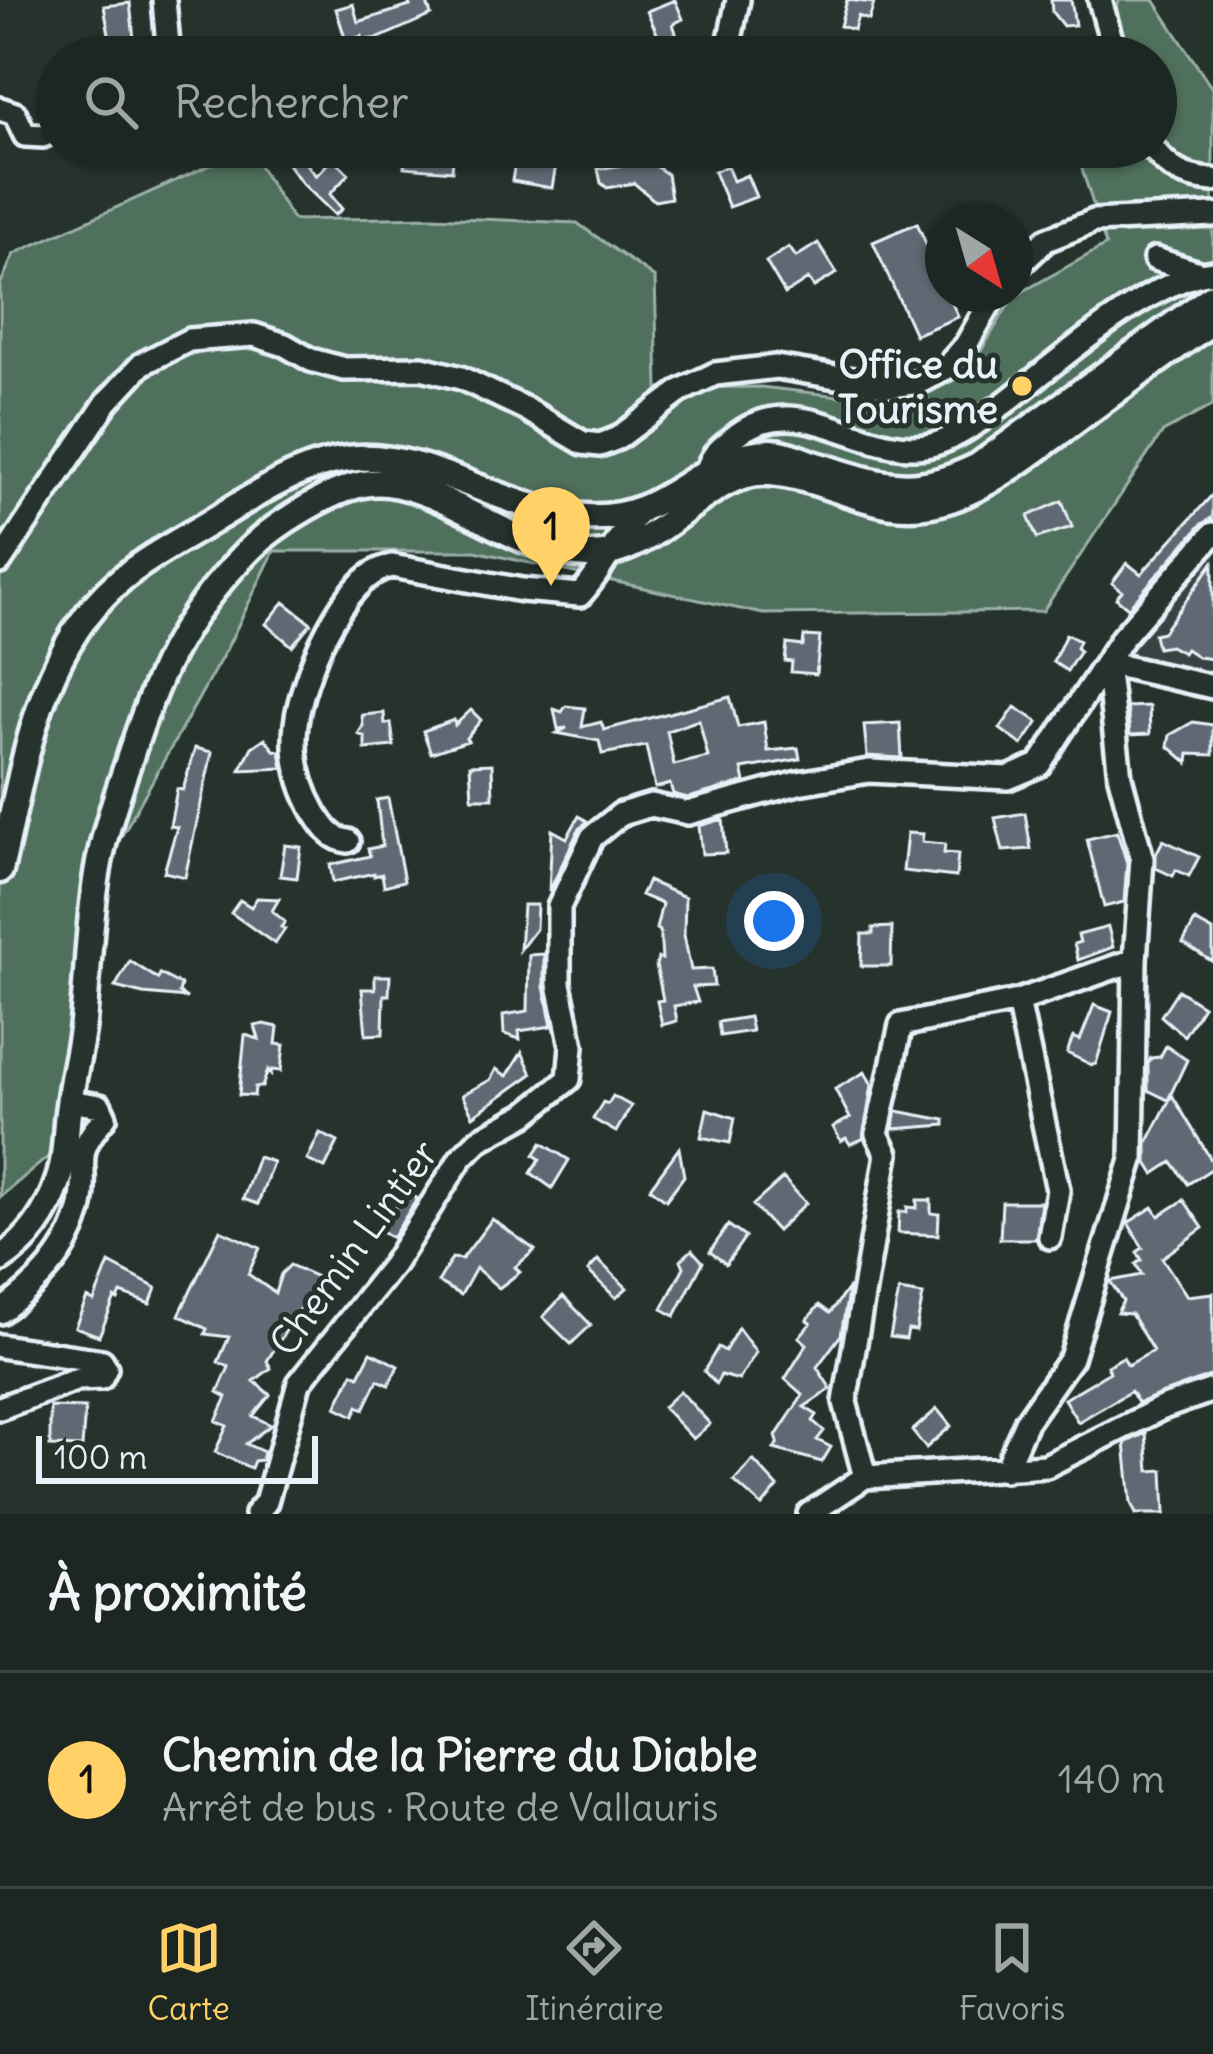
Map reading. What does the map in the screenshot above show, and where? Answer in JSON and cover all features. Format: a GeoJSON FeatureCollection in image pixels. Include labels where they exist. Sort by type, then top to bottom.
{"type":"FeatureCollection","features":[{"type":"Feature","properties":{"kind":"main road"},"geometry":{"type":"LineString","coordinates":[[0,870],[46,689],[67,639],[120,580],[272,485],[315,467],[358,458],[396,461],[550,512],[586,518],[641,511],[745,454],[775,452],[917,488],[946,482],[978,466],[1213,296]]}},
{"type":"Feature","properties":{"kind":"main road"},"geometry":{"type":"LineString","coordinates":[[0,1259],[27,1240],[61,1176],[97,873],[154,685],[172,644],[196,609],[251,547],[298,512],[363,484],[388,483],[417,492],[526,542],[566,554],[595,556],[651,537],[741,477],[769,472],[895,508],[955,497],[1024,458],[1213,321]]}},
{"type":"Feature","properties":{"kind":"street"},"geometry":{"type":"LineString","coordinates":[[164,0],[167,36]]}},
{"type":"Feature","properties":{"kind":"street"},"geometry":{"type":"LineString","coordinates":[[731,36],[738,0]]}},
{"type":"Feature","properties":{"kind":"street"},"geometry":{"type":"LineString","coordinates":[[1100,0],[1111,36]]}},
{"type":"Feature","properties":{"kind":"street"},"geometry":{"type":"LineString","coordinates":[[0,109],[15,114],[26,135],[36,136]]}},
{"type":"Feature","properties":{"kind":"street"},"geometry":{"type":"LineString","coordinates":[[1170,168],[1188,178],[1213,180]]}},
{"type":"Feature","properties":{"kind":"street"},"geometry":{"type":"LineString","coordinates":[[1033,252],[1046,240],[1094,221],[1213,214]]}},
{"type":"Feature","properties":{"kind":"street"},"geometry":{"type":"LineString","coordinates":[[1155,259],[1206,272]]}},
{"type":"Feature","properties":{"kind":"street"},"geometry":{"type":"LineString","coordinates":[[707,471],[711,457],[752,423],[774,418],[799,418],[907,446],[943,442],[1162,289],[1206,272]]}},
{"type":"Feature","properties":{"kind":"street"},"geometry":{"type":"LineString","coordinates":[[1161,333],[1162,289]]}},
{"type":"Feature","properties":{"kind":"street"},"geometry":{"type":"LineString","coordinates":[[3,554],[107,402],[142,364],[189,340],[254,335],[344,369],[422,368],[460,378],[583,443],[600,445],[618,438],[682,390],[715,374],[776,367],[890,386],[920,382],[945,369],[985,312]]}},
{"type":"Feature","properties":{"kind":"street"},"geometry":{"type":"LineString","coordinates":[[348,841],[326,830],[300,781],[296,724],[303,693],[338,610],[355,585],[377,568],[392,566],[522,590],[580,595],[611,552],[614,540],[641,511]]}},
{"type":"Feature","properties":{"kind":"street"},"geometry":{"type":"LineString","coordinates":[[1005,1470],[1026,1422],[1071,1358],[1132,1160],[1135,960],[1142,859],[1120,777],[1107,663],[1122,638],[1213,534]]}},
{"type":"Feature","properties":{"kind":"street"},"geometry":{"type":"LineString","coordinates":[[1107,663],[1213,687]]}},
{"type":"Feature","properties":{"kind":"street","name":"Chemin Lintier"},"geometry":{"type":"LineString","coordinates":[[256,1514],[266,1502],[299,1383],[393,1264],[461,1158],[479,1140],[526,1114],[569,1079],[572,1046],[559,984],[559,908],[592,837],[620,814],[651,805],[688,813],[798,783],[869,772],[1008,778],[1040,765],[1107,663]]}},
{"type":"Feature","properties":{"kind":"street"},"geometry":{"type":"LineString","coordinates":[[865,1477],[845,1402],[887,1154],[877,1134],[902,1024],[1018,1000],[1135,960]]}},
{"type":"Feature","properties":{"kind":"street"},"geometry":{"type":"LineString","coordinates":[[1018,1000],[1058,1190],[1050,1237]]}},
{"type":"Feature","properties":{"kind":"street"},"geometry":{"type":"LineString","coordinates":[[0,1312],[47,1274],[81,1206],[86,1138],[105,1117],[100,1106],[69,1101]]}},
{"type":"Feature","properties":{"kind":"street"},"geometry":{"type":"LineString","coordinates":[[0,1346],[74,1354],[102,1361],[106,1368],[100,1378],[78,1379],[0,1408]]}},
{"type":"Feature","properties":{"kind":"street"},"geometry":{"type":"LineString","coordinates":[[808,1514],[865,1477],[1046,1466],[1162,1408],[1213,1390]]}},
{"type":"Feature","properties":{"kind":"shaded area"},"geometry":{"type":"Polygon","coordinates":[[[1213,548],[1213,675],[1124,653],[1213,548]]]}},
{"type":"Feature","properties":{"kind":"green space"},"geometry":{"type":"Polygon","coordinates":[[[1119,0],[1154,0],[1213,90],[1213,405],[1163,432],[1043,611],[763,614],[475,551],[274,551],[227,648],[108,860],[55,1151],[0,1197],[0,285],[14,254],[204,168],[260,168],[293,220],[431,217],[577,223],[655,278],[658,388],[761,387],[908,404],[968,373],[1004,312],[1033,312],[1033,286],[1106,245],[1082,168],[1177,168],[1177,36],[1110,36],[1119,0]]]}},
{"type":"Feature","properties":{"kind":"building"},"geometry":{"type":"Polygon","coordinates":[[[408,0],[426,0],[431,15],[384,36],[344,36],[336,9],[353,4],[358,22],[410,6],[408,0]]]}},
{"type":"Feature","properties":{"kind":"building"},"geometry":{"type":"Polygon","coordinates":[[[675,0],[683,19],[673,24],[676,33],[658,36],[647,11],[675,0]]]}},
{"type":"Feature","properties":{"kind":"building"},"geometry":{"type":"Polygon","coordinates":[[[847,0],[874,3],[869,20],[858,16],[854,30],[840,26],[847,0]]]}},
{"type":"Feature","properties":{"kind":"building"},"geometry":{"type":"Polygon","coordinates":[[[1051,0],[1071,0],[1075,25],[1063,26],[1052,12],[1051,0]]]}},
{"type":"Feature","properties":{"kind":"building"},"geometry":{"type":"Polygon","coordinates":[[[130,3],[134,36],[109,36],[104,6],[130,3]]]}},
{"type":"Feature","properties":{"kind":"building"},"geometry":{"type":"Polygon","coordinates":[[[291,168],[310,168],[316,176],[324,168],[343,168],[349,174],[330,194],[342,209],[335,215],[291,168]]]}},
{"type":"Feature","properties":{"kind":"building"},"geometry":{"type":"Polygon","coordinates":[[[514,168],[555,168],[552,188],[512,181],[514,168]]]}},
{"type":"Feature","properties":{"kind":"building"},"geometry":{"type":"Polygon","coordinates":[[[659,168],[667,174],[671,198],[655,201],[634,183],[607,188],[598,169],[659,168]]]}},
{"type":"Feature","properties":{"kind":"building"},"geometry":{"type":"Polygon","coordinates":[[[728,168],[733,181],[747,175],[756,197],[729,207],[714,172],[728,168]]]}},
{"type":"Feature","properties":{"kind":"building"},"geometry":{"type":"Polygon","coordinates":[[[917,223],[925,241],[925,312],[956,312],[958,317],[915,335],[873,242],[917,223]]]}},
{"type":"Feature","properties":{"kind":"building"},"geometry":{"type":"Polygon","coordinates":[[[818,243],[837,273],[814,287],[808,279],[785,294],[766,262],[789,247],[796,257],[818,243]]]}},
{"type":"Feature","properties":{"kind":"building"},"geometry":{"type":"Polygon","coordinates":[[[1213,494],[1213,517],[1128,608],[1116,598],[1122,591],[1112,583],[1127,563],[1141,574],[1213,494]]]}},
{"type":"Feature","properties":{"kind":"building"},"geometry":{"type":"Polygon","coordinates":[[[1062,501],[1072,527],[1037,538],[1028,516],[1062,501]]]}},
{"type":"Feature","properties":{"kind":"building"},"geometry":{"type":"Polygon","coordinates":[[[1213,563],[1213,659],[1186,649],[1183,653],[1170,646],[1157,648],[1154,634],[1163,632],[1213,563]]]}},
{"type":"Feature","properties":{"kind":"building"},"geometry":{"type":"Polygon","coordinates":[[[284,602],[311,623],[292,646],[266,624],[284,602]]]}},
{"type":"Feature","properties":{"kind":"building"},"geometry":{"type":"Polygon","coordinates":[[[1066,634],[1079,641],[1076,648],[1080,651],[1067,671],[1053,662],[1066,634]]]}},
{"type":"Feature","properties":{"kind":"building"},"geometry":{"type":"Polygon","coordinates":[[[804,636],[820,637],[816,674],[791,672],[792,662],[785,661],[787,644],[803,646],[804,636]]]}},
{"type":"Feature","properties":{"kind":"building"},"geometry":{"type":"Polygon","coordinates":[[[730,697],[738,727],[764,722],[768,751],[798,748],[800,759],[742,769],[745,782],[688,798],[673,794],[670,784],[655,788],[646,746],[602,754],[599,741],[557,733],[567,728],[558,729],[554,709],[585,708],[582,727],[601,722],[604,730],[730,697]],[[699,720],[667,731],[674,765],[708,757],[699,720]]]}},
{"type":"Feature","properties":{"kind":"building"},"geometry":{"type":"Polygon","coordinates":[[[1149,706],[1150,734],[1130,735],[1127,707],[1149,706]]]}},
{"type":"Feature","properties":{"kind":"building"},"geometry":{"type":"Polygon","coordinates":[[[1015,707],[1038,722],[1022,745],[1000,729],[1015,707]]]}},
{"type":"Feature","properties":{"kind":"building"},"geometry":{"type":"Polygon","coordinates":[[[471,710],[481,720],[468,741],[431,753],[423,731],[454,720],[455,725],[471,710]]]}},
{"type":"Feature","properties":{"kind":"building"},"geometry":{"type":"Polygon","coordinates":[[[384,713],[385,724],[391,723],[394,746],[365,749],[365,737],[358,734],[362,715],[384,713]]]}},
{"type":"Feature","properties":{"kind":"building"},"geometry":{"type":"Polygon","coordinates":[[[1193,722],[1213,725],[1213,755],[1189,754],[1188,763],[1168,746],[1170,735],[1193,722]]]}},
{"type":"Feature","properties":{"kind":"building"},"geometry":{"type":"Polygon","coordinates":[[[900,723],[902,758],[867,756],[864,725],[900,723]]]}},
{"type":"Feature","properties":{"kind":"building"},"geometry":{"type":"Polygon","coordinates":[[[265,738],[280,751],[283,768],[240,770],[252,747],[265,738]]]}},
{"type":"Feature","properties":{"kind":"building"},"geometry":{"type":"Polygon","coordinates":[[[195,748],[212,752],[185,877],[164,872],[177,827],[170,826],[177,789],[183,790],[195,748]]]}},
{"type":"Feature","properties":{"kind":"building"},"geometry":{"type":"Polygon","coordinates":[[[492,764],[493,798],[472,798],[470,765],[492,764]]]}},
{"type":"Feature","properties":{"kind":"building"},"geometry":{"type":"Polygon","coordinates":[[[388,798],[404,881],[384,886],[382,874],[374,873],[333,882],[330,865],[370,856],[368,849],[382,846],[377,800],[388,798]]]}},
{"type":"Feature","properties":{"kind":"building"},"geometry":{"type":"Polygon","coordinates":[[[1025,813],[1031,849],[1003,851],[995,818],[1025,813]]]}},
{"type":"Feature","properties":{"kind":"building"},"geometry":{"type":"Polygon","coordinates":[[[579,816],[587,821],[549,892],[552,830],[567,838],[579,816]]]}},
{"type":"Feature","properties":{"kind":"building"},"geometry":{"type":"Polygon","coordinates":[[[723,819],[726,853],[702,854],[699,826],[723,819]]]}},
{"type":"Feature","properties":{"kind":"building"},"geometry":{"type":"Polygon","coordinates":[[[1117,832],[1127,863],[1124,902],[1104,907],[1087,839],[1117,832]]]}},
{"type":"Feature","properties":{"kind":"building"},"geometry":{"type":"Polygon","coordinates":[[[907,833],[923,834],[922,842],[945,844],[944,853],[958,854],[956,877],[903,871],[907,833]]]}},
{"type":"Feature","properties":{"kind":"building"},"geometry":{"type":"Polygon","coordinates":[[[1163,840],[1199,857],[1189,876],[1176,870],[1173,876],[1156,868],[1163,840]]]}},
{"type":"Feature","properties":{"kind":"building"},"geometry":{"type":"Polygon","coordinates":[[[285,845],[301,847],[297,878],[280,876],[285,845]]]}},
{"type":"Feature","properties":{"kind":"building"},"geometry":{"type":"Polygon","coordinates":[[[648,881],[685,897],[684,935],[691,970],[712,969],[714,986],[693,987],[698,1002],[674,1006],[677,1021],[662,1025],[656,965],[662,959],[656,929],[662,904],[641,895],[648,881]]]}},
{"type":"Feature","properties":{"kind":"building"},"geometry":{"type":"Polygon","coordinates":[[[257,898],[279,899],[272,911],[285,922],[281,927],[285,929],[275,944],[231,913],[240,900],[251,907],[257,898]]]}},
{"type":"Feature","properties":{"kind":"building"},"geometry":{"type":"Polygon","coordinates":[[[523,905],[537,905],[536,929],[520,950],[523,905]]]}},
{"type":"Feature","properties":{"kind":"building"},"geometry":{"type":"Polygon","coordinates":[[[1195,921],[1213,931],[1213,962],[1183,943],[1195,921]]]}},
{"type":"Feature","properties":{"kind":"building"},"geometry":{"type":"Polygon","coordinates":[[[892,927],[891,966],[861,966],[862,934],[892,927]]]}},
{"type":"Feature","properties":{"kind":"building"},"geometry":{"type":"Polygon","coordinates":[[[1108,927],[1113,947],[1078,960],[1074,944],[1080,942],[1078,935],[1108,927]]]}},
{"type":"Feature","properties":{"kind":"building"},"geometry":{"type":"Polygon","coordinates":[[[544,954],[544,987],[552,1026],[519,1031],[520,1039],[504,1034],[503,1015],[528,1011],[529,955],[544,954]]]}},
{"type":"Feature","properties":{"kind":"building"},"geometry":{"type":"Polygon","coordinates":[[[130,961],[158,979],[160,974],[181,985],[179,993],[187,998],[115,987],[130,961]]]}},
{"type":"Feature","properties":{"kind":"building"},"geometry":{"type":"Polygon","coordinates":[[[375,976],[390,976],[389,995],[384,995],[383,1034],[366,1035],[362,989],[375,989],[375,976]]]}},
{"type":"Feature","properties":{"kind":"building"},"geometry":{"type":"Polygon","coordinates":[[[1178,990],[1203,1006],[1184,1036],[1161,1016],[1178,990]]]}},
{"type":"Feature","properties":{"kind":"building"},"geometry":{"type":"Polygon","coordinates":[[[1094,1005],[1112,1012],[1092,1065],[1067,1053],[1073,1037],[1080,1040],[1094,1005]]]}},
{"type":"Feature","properties":{"kind":"building"},"geometry":{"type":"Polygon","coordinates":[[[749,1017],[752,1031],[720,1036],[718,1022],[749,1017]]]}},
{"type":"Feature","properties":{"kind":"building"},"geometry":{"type":"Polygon","coordinates":[[[255,1026],[278,1027],[276,1044],[284,1045],[281,1071],[271,1074],[268,1070],[254,1096],[239,1095],[245,1035],[259,1039],[255,1026]]]}},
{"type":"Feature","properties":{"kind":"building"},"geometry":{"type":"Polygon","coordinates":[[[1166,1046],[1187,1060],[1168,1100],[1148,1090],[1148,1064],[1166,1046]]]}},
{"type":"Feature","properties":{"kind":"building"},"geometry":{"type":"Polygon","coordinates":[[[522,1052],[532,1074],[473,1116],[462,1095],[490,1080],[496,1069],[507,1076],[522,1052]]]}},
{"type":"Feature","properties":{"kind":"building"},"geometry":{"type":"Polygon","coordinates":[[[865,1072],[872,1085],[863,1139],[850,1144],[846,1138],[841,1141],[833,1127],[850,1118],[835,1089],[865,1072]]]}},
{"type":"Feature","properties":{"kind":"building"},"geometry":{"type":"Polygon","coordinates":[[[1172,1095],[1213,1163],[1213,1168],[1188,1184],[1172,1162],[1154,1174],[1147,1163],[1147,1143],[1172,1095]]]}},
{"type":"Feature","properties":{"kind":"building"},"geometry":{"type":"Polygon","coordinates":[[[613,1096],[631,1106],[616,1132],[593,1119],[603,1102],[608,1104],[613,1096]]]}},
{"type":"Feature","properties":{"kind":"building"},"geometry":{"type":"Polygon","coordinates":[[[707,1109],[735,1118],[730,1143],[701,1137],[707,1109]]]}},
{"type":"Feature","properties":{"kind":"building"},"geometry":{"type":"Polygon","coordinates":[[[897,1111],[945,1120],[945,1125],[893,1129],[897,1111]]]}},
{"type":"Feature","properties":{"kind":"building"},"geometry":{"type":"Polygon","coordinates":[[[320,1133],[338,1142],[325,1168],[307,1160],[320,1133]]]}},
{"type":"Feature","properties":{"kind":"building"},"geometry":{"type":"Polygon","coordinates":[[[542,1143],[569,1160],[552,1188],[531,1173],[540,1159],[534,1155],[542,1143]]]}},
{"type":"Feature","properties":{"kind":"building"},"geometry":{"type":"Polygon","coordinates":[[[679,1148],[684,1176],[666,1200],[650,1188],[679,1148]]]}},
{"type":"Feature","properties":{"kind":"building"},"geometry":{"type":"Polygon","coordinates":[[[258,1157],[273,1162],[258,1204],[243,1199],[258,1157]]]}},
{"type":"Feature","properties":{"kind":"building"},"geometry":{"type":"Polygon","coordinates":[[[783,1178],[806,1203],[777,1231],[753,1205],[783,1178]]]}},
{"type":"Feature","properties":{"kind":"building"},"geometry":{"type":"Polygon","coordinates":[[[406,1192],[417,1199],[392,1238],[380,1230],[406,1192]]]}},
{"type":"Feature","properties":{"kind":"building"},"geometry":{"type":"Polygon","coordinates":[[[917,1200],[931,1200],[931,1213],[939,1214],[938,1235],[898,1233],[899,1212],[917,1208],[917,1200]]]}},
{"type":"Feature","properties":{"kind":"building"},"geometry":{"type":"Polygon","coordinates":[[[1184,1200],[1203,1228],[1162,1258],[1187,1296],[1213,1293],[1213,1375],[1138,1403],[1131,1391],[1078,1422],[1064,1399],[1110,1372],[1107,1366],[1123,1357],[1128,1365],[1153,1351],[1131,1314],[1117,1313],[1123,1301],[1110,1281],[1142,1275],[1136,1264],[1142,1260],[1137,1252],[1143,1248],[1128,1223],[1153,1207],[1159,1216],[1184,1200]]]}},
{"type":"Feature","properties":{"kind":"building"},"geometry":{"type":"Polygon","coordinates":[[[1002,1202],[1041,1202],[1036,1239],[1000,1239],[1002,1202]]]}},
{"type":"Feature","properties":{"kind":"building"},"geometry":{"type":"Polygon","coordinates":[[[492,1219],[535,1250],[515,1267],[520,1272],[499,1288],[476,1268],[461,1295],[438,1282],[452,1258],[462,1259],[492,1219]]]}},
{"type":"Feature","properties":{"kind":"building"},"geometry":{"type":"Polygon","coordinates":[[[728,1225],[745,1237],[726,1264],[710,1252],[728,1225]]]}},
{"type":"Feature","properties":{"kind":"building"},"geometry":{"type":"Polygon","coordinates":[[[220,1230],[260,1248],[248,1274],[275,1293],[281,1274],[290,1265],[319,1278],[267,1361],[271,1368],[254,1381],[270,1395],[253,1416],[271,1425],[246,1444],[264,1452],[251,1468],[215,1452],[227,1426],[216,1421],[227,1397],[218,1392],[229,1367],[218,1362],[229,1337],[205,1334],[207,1329],[179,1315],[220,1230]]]}},
{"type":"Feature","properties":{"kind":"building"},"geometry":{"type":"Polygon","coordinates":[[[692,1250],[703,1262],[675,1316],[662,1309],[684,1267],[681,1260],[692,1250]]]}},
{"type":"Feature","properties":{"kind":"building"},"geometry":{"type":"Polygon","coordinates":[[[598,1260],[627,1288],[616,1298],[588,1271],[598,1260]]]}},
{"type":"Feature","properties":{"kind":"building"},"geometry":{"type":"Polygon","coordinates":[[[109,1263],[156,1288],[150,1304],[121,1293],[115,1298],[99,1336],[75,1327],[87,1298],[94,1301],[109,1263]]]}},
{"type":"Feature","properties":{"kind":"building"},"geometry":{"type":"Polygon","coordinates":[[[849,1287],[841,1335],[817,1367],[831,1389],[804,1407],[817,1415],[813,1421],[824,1431],[817,1440],[831,1447],[822,1462],[774,1449],[776,1436],[803,1395],[785,1379],[807,1344],[799,1337],[819,1305],[830,1313],[849,1287]]]}},
{"type":"Feature","properties":{"kind":"building"},"geometry":{"type":"Polygon","coordinates":[[[899,1291],[923,1295],[916,1331],[908,1330],[906,1339],[890,1337],[899,1291]]]}},
{"type":"Feature","properties":{"kind":"building"},"geometry":{"type":"Polygon","coordinates":[[[563,1296],[591,1325],[571,1344],[543,1317],[563,1296]]]}},
{"type":"Feature","properties":{"kind":"building"},"geometry":{"type":"Polygon","coordinates":[[[738,1328],[756,1352],[739,1380],[721,1375],[716,1384],[704,1371],[718,1347],[725,1351],[738,1328]]]}},
{"type":"Feature","properties":{"kind":"building"},"geometry":{"type":"Polygon","coordinates":[[[371,1352],[398,1366],[389,1385],[378,1380],[364,1409],[358,1406],[354,1416],[336,1407],[353,1373],[359,1376],[371,1352]]]}},
{"type":"Feature","properties":{"kind":"building"},"geometry":{"type":"Polygon","coordinates":[[[680,1391],[710,1424],[693,1439],[663,1407],[680,1391]]]}},
{"type":"Feature","properties":{"kind":"building"},"geometry":{"type":"Polygon","coordinates":[[[50,1407],[85,1408],[82,1447],[50,1446],[50,1407]]]}},
{"type":"Feature","properties":{"kind":"building"},"geometry":{"type":"Polygon","coordinates":[[[937,1409],[951,1426],[926,1448],[912,1431],[937,1409]]]}},
{"type":"Feature","properties":{"kind":"building"},"geometry":{"type":"Polygon","coordinates":[[[1146,1433],[1149,1471],[1163,1470],[1165,1514],[1136,1514],[1131,1503],[1125,1443],[1146,1433]]]}},
{"type":"Feature","properties":{"kind":"building"},"geometry":{"type":"Polygon","coordinates":[[[753,1460],[778,1487],[762,1506],[734,1481],[753,1460]]]}},
{"type":"Feature","properties":{"kind":"place","name":"Office du Tourisme"},"geometry":{"type":"Point","coordinates":[1022,386]}},
{"type":"Feature","properties":{"kind":"place","name":"Chemin de la Pierre du Diable"},"geometry":{"type":"Point","coordinates":[551,586]}}]}
